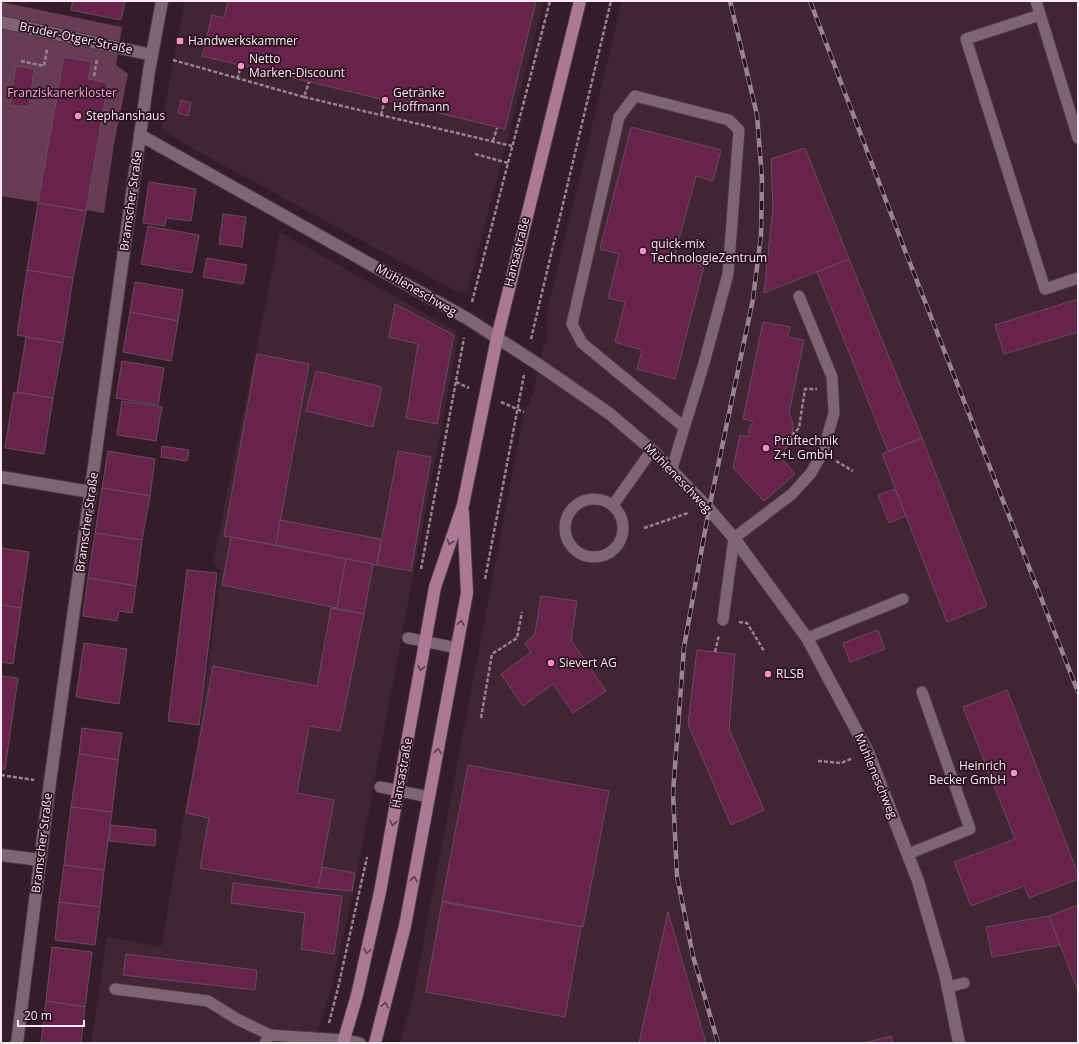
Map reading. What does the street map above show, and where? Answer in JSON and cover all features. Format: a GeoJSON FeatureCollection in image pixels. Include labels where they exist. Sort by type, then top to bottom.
{"type":"FeatureCollection","features":[{"type":"Feature","properties":{"kind":"main road","name":"Hansastraße"},"geometry":{"type":"LineString","coordinates":[[343,1042],[357,994],[380,892],[435,587],[463,505],[497,338],[580,1]]}},
{"type":"Feature","properties":{"kind":"main road","name":"Hansastraße"},"geometry":{"type":"LineString","coordinates":[[375,1043],[405,926],[467,593],[463,505]]}},
{"type":"Feature","properties":{"kind":"street","name":"Bramscher Straße"},"geometry":{"type":"LineString","coordinates":[[17,1043],[50,782],[140,135],[162,1]]}},
{"type":"Feature","properties":{"kind":"street","name":"Bruder-Otger-Straße"},"geometry":{"type":"LineString","coordinates":[[1,22],[152,55]]}},
{"type":"Feature","properties":{"kind":"street","name":"Mühleneschweg"},"geometry":{"type":"LineString","coordinates":[[140,135],[468,319],[604,410],[672,468],[734,538],[807,638],[868,752],[918,881],[948,987],[959,1043]]}},
{"type":"Feature","properties":{"kind":"street"},"geometry":{"type":"LineString","coordinates":[[1,477],[91,492]]}},
{"type":"Feature","properties":{"kind":"street"},"geometry":{"type":"LineString","coordinates":[[1,855],[40,860]]}},
{"type":"Feature","properties":{"kind":"lane"},"geometry":{"type":"LineString","coordinates":[[1036,1],[1078,138]]}},
{"type":"Feature","properties":{"kind":"lane"},"geometry":{"type":"LineString","coordinates":[[1040,15],[966,40],[1045,289],[1078,278]]}},
{"type":"Feature","properties":{"kind":"lane"},"geometry":{"type":"LineString","coordinates":[[672,468],[684,427],[728,274],[739,130],[729,120],[635,96],[619,117],[572,324],[582,343],[684,427]]}},
{"type":"Feature","properties":{"kind":"lane"},"geometry":{"type":"LineString","coordinates":[[723,620],[734,538],[792,494],[811,473],[823,452],[834,413],[832,377],[799,296]]}},
{"type":"Feature","properties":{"kind":"lane"},"geometry":{"type":"LineString","coordinates":[[613,506],[652,450]]}},
{"type":"Feature","properties":{"kind":"lane"},"geometry":{"type":"LineString","coordinates":[[595,499],[613,506],[622,523],[623,532],[620,542],[614,549],[601,556],[587,557],[578,553],[566,538],[565,529],[570,511],[577,504],[595,499]]}},
{"type":"Feature","properties":{"kind":"lane"},"geometry":{"type":"LineString","coordinates":[[807,638],[902,599]]}},
{"type":"Feature","properties":{"kind":"lane"},"geometry":{"type":"LineString","coordinates":[[408,638],[456,648]]}},
{"type":"Feature","properties":{"kind":"lane"},"geometry":{"type":"LineString","coordinates":[[908,854],[970,829],[922,692]]}},
{"type":"Feature","properties":{"kind":"lane"},"geometry":{"type":"LineString","coordinates":[[380,787],[429,797]]}},
{"type":"Feature","properties":{"kind":"lane"},"geometry":{"type":"LineString","coordinates":[[948,987],[964,983]]}},
{"type":"Feature","properties":{"kind":"lane"},"geometry":{"type":"LineString","coordinates":[[115,989],[208,1001],[268,1039],[360,1043]]}},
{"type":"Feature","properties":{"kind":"path"},"geometry":{"type":"LineString","coordinates":[[475,288],[550,1]]}},
{"type":"Feature","properties":{"kind":"path"},"geometry":{"type":"LineString","coordinates":[[528,358],[538,304],[611,1]]}},
{"type":"Feature","properties":{"kind":"path"},"geometry":{"type":"LineString","coordinates":[[21,61],[44,66],[51,33]]}},
{"type":"Feature","properties":{"kind":"path"},"geometry":{"type":"LineString","coordinates":[[173,60],[304,97],[512,146]]}},
{"type":"Feature","properties":{"kind":"path"},"geometry":{"type":"LineString","coordinates":[[237,79],[241,66]]}},
{"type":"Feature","properties":{"kind":"path"},"geometry":{"type":"LineString","coordinates":[[304,97],[309,82]]}},
{"type":"Feature","properties":{"kind":"path"},"geometry":{"type":"LineString","coordinates":[[381,115],[385,100]]}},
{"type":"Feature","properties":{"kind":"path"},"geometry":{"type":"LineString","coordinates":[[493,141],[497,128]]}},
{"type":"Feature","properties":{"kind":"path"},"geometry":{"type":"LineString","coordinates":[[475,154],[508,163]]}},
{"type":"Feature","properties":{"kind":"path"},"geometry":{"type":"LineString","coordinates":[[792,435],[799,428],[805,389],[832,389]]}},
{"type":"Feature","properties":{"kind":"path"},"geometry":{"type":"LineString","coordinates":[[644,528],[682,516],[704,504]]}},
{"type":"Feature","properties":{"kind":"path"},"geometry":{"type":"LineString","coordinates":[[481,718],[492,654],[517,638],[522,612]]}},
{"type":"Feature","properties":{"kind":"path"},"geometry":{"type":"LineString","coordinates":[[714,652],[723,620],[747,623],[764,651]]}},
{"type":"Feature","properties":{"kind":"path"},"geometry":{"type":"LineString","coordinates":[[818,761],[841,763],[868,752]]}},
{"type":"Feature","properties":{"kind":"path"},"geometry":{"type":"LineString","coordinates":[[1,775],[50,782]]}},
{"type":"Feature","properties":{"kind":"shaded area"},"geometry":{"type":"Polygon","coordinates":[[[185,1],[544,1],[467,293],[454,290],[355,237],[181,142],[161,128],[185,1]]]}},
{"type":"Feature","properties":{"kind":"shaded area"},"geometry":{"type":"Polygon","coordinates":[[[622,1],[1078,1],[1078,1043],[400,1043],[414,992],[524,412],[532,397],[544,345],[547,341],[546,316],[622,1]]]}},
{"type":"Feature","properties":{"kind":"shaded area"},"geometry":{"type":"Polygon","coordinates":[[[280,232],[454,330],[458,339],[354,889],[331,988],[314,1043],[91,1043],[107,937],[161,947],[200,726],[221,571],[213,562],[280,232]]]}},
{"type":"Feature","properties":{"kind":"green space","name":"Franziskanerkloster"},"geometry":{"type":"Polygon","coordinates":[[[1,2],[122,27],[116,65],[128,74],[114,144],[104,213],[1,196],[1,2]]]}},
{"type":"Feature","properties":{"kind":"building"},"geometry":{"type":"Polygon","coordinates":[[[73,1],[125,1],[121,20],[71,10],[73,1]]]}},
{"type":"Feature","properties":{"kind":"building"},"geometry":{"type":"Polygon","coordinates":[[[228,1],[536,1],[505,129],[202,56],[212,15],[224,18],[228,1]]]}},
{"type":"Feature","properties":{"kind":"building","name":"Stephanshaus"},"geometry":{"type":"Polygon","coordinates":[[[64,57],[91,62],[88,79],[108,83],[86,211],[38,203],[64,57]]]}},
{"type":"Feature","properties":{"kind":"building"},"geometry":{"type":"Polygon","coordinates":[[[16,66],[34,69],[29,107],[10,105],[16,66]]]}},
{"type":"Feature","properties":{"kind":"building"},"geometry":{"type":"Polygon","coordinates":[[[181,100],[191,103],[188,116],[178,113],[181,100]]]}},
{"type":"Feature","properties":{"kind":"building","name":"quick-mix TechnologieZentrum"},"geometry":{"type":"Polygon","coordinates":[[[631,127],[721,150],[713,181],[696,176],[674,258],[704,266],[675,379],[637,369],[642,350],[615,342],[625,302],[608,298],[619,254],[600,249],[631,127]]]}},
{"type":"Feature","properties":{"kind":"building"},"geometry":{"type":"Polygon","coordinates":[[[805,148],[849,259],[764,293],[773,207],[771,159],[805,148]]]}},
{"type":"Feature","properties":{"kind":"building"},"geometry":{"type":"Polygon","coordinates":[[[149,182],[196,189],[191,221],[166,218],[165,226],[143,223],[149,182]]]}},
{"type":"Feature","properties":{"kind":"building"},"geometry":{"type":"Polygon","coordinates":[[[38,203],[86,211],[73,278],[27,270],[38,203]]]}},
{"type":"Feature","properties":{"kind":"building"},"geometry":{"type":"Polygon","coordinates":[[[223,214],[246,217],[242,247],[219,244],[223,214]]]}},
{"type":"Feature","properties":{"kind":"building"},"geometry":{"type":"Polygon","coordinates":[[[148,226],[199,235],[192,273],[141,264],[148,226]]]}},
{"type":"Feature","properties":{"kind":"building"},"geometry":{"type":"Polygon","coordinates":[[[207,258],[247,265],[243,284],[203,277],[207,258]]]}},
{"type":"Feature","properties":{"kind":"building"},"geometry":{"type":"Polygon","coordinates":[[[849,259],[922,438],[888,451],[817,272],[849,259]]]}},
{"type":"Feature","properties":{"kind":"building"},"geometry":{"type":"Polygon","coordinates":[[[27,270],[73,278],[63,343],[17,335],[27,270]]]}},
{"type":"Feature","properties":{"kind":"building"},"geometry":{"type":"Polygon","coordinates":[[[135,282],[183,290],[178,321],[130,312],[135,282]]]}},
{"type":"Feature","properties":{"kind":"building"},"geometry":{"type":"Polygon","coordinates":[[[1078,299],[1078,332],[1004,354],[995,325],[1078,299]]]}},
{"type":"Feature","properties":{"kind":"building"},"geometry":{"type":"Polygon","coordinates":[[[395,304],[454,335],[437,424],[406,418],[418,344],[389,337],[395,304]]]}},
{"type":"Feature","properties":{"kind":"building"},"geometry":{"type":"Polygon","coordinates":[[[130,312],[178,321],[171,361],[123,352],[130,312]]]}},
{"type":"Feature","properties":{"kind":"building"},"geometry":{"type":"Polygon","coordinates":[[[763,322],[790,327],[788,337],[804,340],[789,413],[793,423],[792,435],[787,447],[779,455],[795,474],[764,501],[733,468],[740,435],[749,437],[749,429],[753,421],[743,419],[763,322]]]}},
{"type":"Feature","properties":{"kind":"building"},"geometry":{"type":"Polygon","coordinates":[[[26,337],[63,343],[53,398],[17,392],[26,337]]]}},
{"type":"Feature","properties":{"kind":"building"},"geometry":{"type":"Polygon","coordinates":[[[257,354],[309,364],[276,545],[224,536],[257,354]]]}},
{"type":"Feature","properties":{"kind":"building"},"geometry":{"type":"Polygon","coordinates":[[[122,361],[164,368],[158,405],[116,398],[122,361]]]}},
{"type":"Feature","properties":{"kind":"building"},"geometry":{"type":"Polygon","coordinates":[[[316,371],[382,387],[373,427],[306,411],[316,371]]]}},
{"type":"Feature","properties":{"kind":"building"},"geometry":{"type":"Polygon","coordinates":[[[14,392],[53,398],[44,454],[5,448],[14,392]]]}},
{"type":"Feature","properties":{"kind":"building"},"geometry":{"type":"Polygon","coordinates":[[[122,401],[162,407],[156,441],[117,435],[122,401]]]}},
{"type":"Feature","properties":{"kind":"building"},"geometry":{"type":"Polygon","coordinates":[[[922,438],[987,606],[947,622],[882,454],[922,438]]]}},
{"type":"Feature","properties":{"kind":"building"},"geometry":{"type":"Polygon","coordinates":[[[162,446],[189,450],[187,461],[161,457],[162,446]]]}},
{"type":"Feature","properties":{"kind":"building"},"geometry":{"type":"Polygon","coordinates":[[[108,451],[155,459],[150,496],[102,488],[108,451]]]}},
{"type":"Feature","properties":{"kind":"building"},"geometry":{"type":"Polygon","coordinates":[[[398,451],[431,457],[411,571],[377,565],[398,451]]]}},
{"type":"Feature","properties":{"kind":"building"},"geometry":{"type":"Polygon","coordinates":[[[102,488],[150,496],[142,540],[95,533],[102,488]]]}},
{"type":"Feature","properties":{"kind":"building"},"geometry":{"type":"Polygon","coordinates":[[[895,489],[906,516],[889,523],[878,495],[895,489]]]}},
{"type":"Feature","properties":{"kind":"building"},"geometry":{"type":"Polygon","coordinates":[[[280,520],[381,539],[377,565],[276,545],[280,520]]]}},
{"type":"Feature","properties":{"kind":"building"},"geometry":{"type":"Polygon","coordinates":[[[95,533],[142,540],[136,586],[88,578],[95,533]]]}},
{"type":"Feature","properties":{"kind":"building"},"geometry":{"type":"Polygon","coordinates":[[[231,537],[346,559],[337,608],[222,585],[231,537]]]}},
{"type":"Feature","properties":{"kind":"building"},"geometry":{"type":"Polygon","coordinates":[[[1,548],[29,552],[21,608],[1,605],[1,548]]]}},
{"type":"Feature","properties":{"kind":"building"},"geometry":{"type":"Polygon","coordinates":[[[346,559],[373,564],[364,614],[337,608],[346,559]]]}},
{"type":"Feature","properties":{"kind":"building"},"geometry":{"type":"Polygon","coordinates":[[[187,570],[217,573],[199,725],[168,721],[187,570]]]}},
{"type":"Feature","properties":{"kind":"building"},"geometry":{"type":"Polygon","coordinates":[[[88,578],[136,586],[132,613],[119,611],[117,621],[83,616],[88,578]]]}},
{"type":"Feature","properties":{"kind":"building","name":"Sievert AG"},"geometry":{"type":"Polygon","coordinates":[[[541,596],[577,601],[571,640],[606,691],[573,713],[553,684],[523,706],[501,674],[531,652],[525,643],[535,634],[541,596]]]}},
{"type":"Feature","properties":{"kind":"building"},"geometry":{"type":"Polygon","coordinates":[[[1,605],[21,608],[13,664],[1,662],[1,605]]]}},
{"type":"Feature","properties":{"kind":"building"},"geometry":{"type":"Polygon","coordinates":[[[331,608],[364,614],[340,731],[309,726],[297,793],[334,800],[318,888],[200,868],[209,818],[186,813],[213,666],[317,686],[331,608]]]}},
{"type":"Feature","properties":{"kind":"building"},"geometry":{"type":"Polygon","coordinates":[[[878,630],[885,649],[850,662],[843,643],[878,630]]]}},
{"type":"Feature","properties":{"kind":"building"},"geometry":{"type":"Polygon","coordinates":[[[84,643],[127,649],[119,704],[76,697],[84,643]]]}},
{"type":"Feature","properties":{"kind":"building"},"geometry":{"type":"Polygon","coordinates":[[[697,650],[735,654],[729,729],[764,810],[731,825],[688,724],[697,650]]]}},
{"type":"Feature","properties":{"kind":"building"},"geometry":{"type":"Polygon","coordinates":[[[1,676],[18,678],[5,769],[1,769],[1,676]]]}},
{"type":"Feature","properties":{"kind":"building","name":"Heinrich Becker GmbH"},"geometry":{"type":"Polygon","coordinates":[[[1007,690],[1078,874],[1078,879],[1029,898],[1024,886],[971,906],[954,862],[1015,839],[963,707],[1007,690]]]}},
{"type":"Feature","properties":{"kind":"building"},"geometry":{"type":"Polygon","coordinates":[[[82,728],[122,733],[118,760],[79,754],[82,728]]]}},
{"type":"Feature","properties":{"kind":"building"},"geometry":{"type":"Polygon","coordinates":[[[79,754],[118,760],[112,812],[71,807],[79,754]]]}},
{"type":"Feature","properties":{"kind":"building"},"geometry":{"type":"Polygon","coordinates":[[[468,765],[609,791],[583,927],[442,901],[468,765]]]}},
{"type":"Feature","properties":{"kind":"building"},"geometry":{"type":"Polygon","coordinates":[[[71,807],[112,812],[104,870],[64,865],[71,807]]]}},
{"type":"Feature","properties":{"kind":"building"},"geometry":{"type":"Polygon","coordinates":[[[111,825],[156,830],[155,846],[109,841],[111,825]]]}},
{"type":"Feature","properties":{"kind":"building"},"geometry":{"type":"Polygon","coordinates":[[[64,865],[104,870],[100,907],[59,902],[64,865]]]}},
{"type":"Feature","properties":{"kind":"building"},"geometry":{"type":"Polygon","coordinates":[[[322,867],[355,873],[352,891],[318,888],[322,867]]]}},
{"type":"Feature","properties":{"kind":"building"},"geometry":{"type":"Polygon","coordinates":[[[233,883],[342,896],[334,954],[301,949],[305,913],[231,903],[233,883]]]}},
{"type":"Feature","properties":{"kind":"building"},"geometry":{"type":"Polygon","coordinates":[[[59,902],[100,907],[95,945],[55,940],[59,902]]]}},
{"type":"Feature","properties":{"kind":"building"},"geometry":{"type":"Polygon","coordinates":[[[442,902],[581,927],[565,1017],[426,992],[442,902]]]}},
{"type":"Feature","properties":{"kind":"building"},"geometry":{"type":"Polygon","coordinates":[[[1078,905],[1078,991],[1049,916],[1078,905]]]}},
{"type":"Feature","properties":{"kind":"building"},"geometry":{"type":"Polygon","coordinates":[[[668,912],[706,1043],[639,1043],[668,912]]]}},
{"type":"Feature","properties":{"kind":"building"},"geometry":{"type":"Polygon","coordinates":[[[1049,916],[1060,945],[992,957],[986,927],[1049,916]]]}},
{"type":"Feature","properties":{"kind":"building"},"geometry":{"type":"Polygon","coordinates":[[[52,947],[92,952],[85,1007],[46,1001],[52,947]]]}},
{"type":"Feature","properties":{"kind":"building"},"geometry":{"type":"Polygon","coordinates":[[[126,954],[257,970],[255,990],[123,975],[126,954]]]}},
{"type":"Feature","properties":{"kind":"building"},"geometry":{"type":"Polygon","coordinates":[[[46,1001],[85,1007],[81,1043],[41,1043],[46,1001]]]}},
{"type":"Feature","properties":{"kind":"building"},"geometry":{"type":"Polygon","coordinates":[[[891,1036],[893,1043],[864,1043],[891,1036]]]}},
{"type":"Feature","properties":{"kind":"railway"},"geometry":{"type":"LineString","coordinates":[[718,1043],[693,956],[677,876],[673,793],[684,647],[709,509],[753,299],[761,235],[762,179],[757,115],[730,1]]}},
{"type":"Feature","properties":{"kind":"railway"},"geometry":{"type":"LineString","coordinates":[[810,1],[904,248],[1078,692]]}},
{"type":"Feature","properties":{"kind":"place","name":"Handwerkskammer"},"geometry":{"type":"Point","coordinates":[180,41]}},
{"type":"Feature","properties":{"kind":"place","name":"Netto Marken-Discount"},"geometry":{"type":"Point","coordinates":[241,66]}},
{"type":"Feature","properties":{"kind":"place","name":"Getränke Hoffmann"},"geometry":{"type":"Point","coordinates":[385,100]}},
{"type":"Feature","properties":{"kind":"place","name":"Stephanshaus"},"geometry":{"type":"Point","coordinates":[78,116]}},
{"type":"Feature","properties":{"kind":"place","name":"quick-mix TechnologieZentrum"},"geometry":{"type":"Point","coordinates":[643,251]}},
{"type":"Feature","properties":{"kind":"place","name":"Prüftechnik Z+L GmbH"},"geometry":{"type":"Point","coordinates":[766,448]}},
{"type":"Feature","properties":{"kind":"place","name":"Sievert AG"},"geometry":{"type":"Point","coordinates":[551,663]}},
{"type":"Feature","properties":{"kind":"place","name":"RLSB"},"geometry":{"type":"Point","coordinates":[768,674]}},
{"type":"Feature","properties":{"kind":"place","name":"Heinrich Becker GmbH"},"geometry":{"type":"Point","coordinates":[1014,773]}}]}
